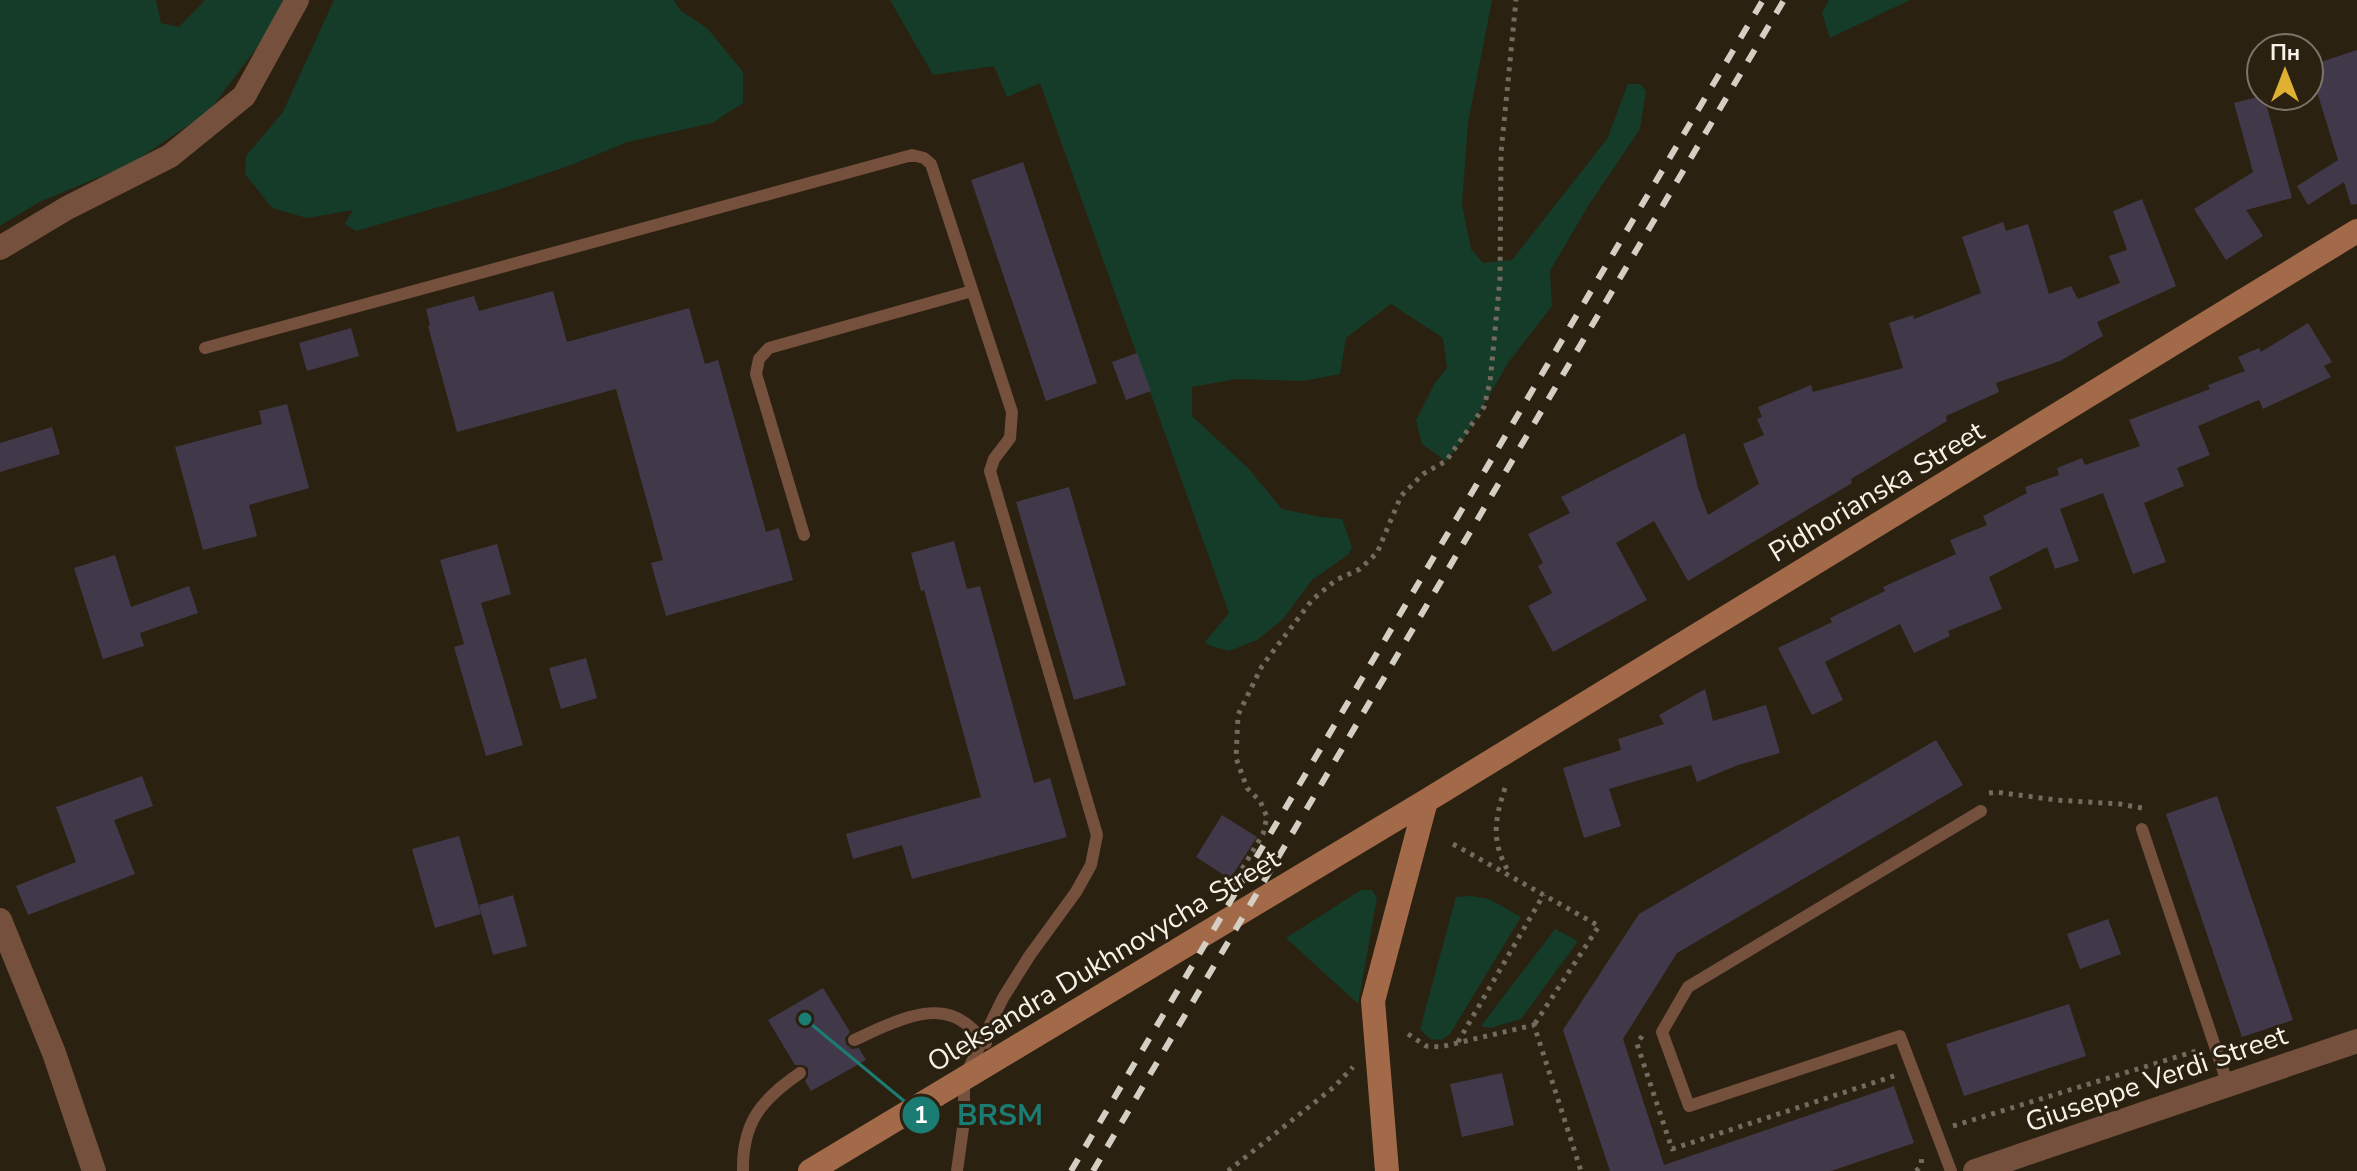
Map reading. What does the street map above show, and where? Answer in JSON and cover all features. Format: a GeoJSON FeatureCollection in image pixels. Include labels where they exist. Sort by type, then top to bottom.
{"type":"FeatureCollection","features":[{"type":"Feature","properties":{"kind":"main road","name":"Pidhorianska Street"},"geometry":{"type":"LineString","coordinates":[[1426,801],[2357,231]]}},
{"type":"Feature","properties":{"kind":"main road","name":"Oleksandra Dukhnovycha Street"},"geometry":{"type":"LineString","coordinates":[[810,1171],[1426,801]]}},
{"type":"Feature","properties":{"kind":"main road"},"geometry":{"type":"LineString","coordinates":[[1387,1171],[1373,1001],[1426,801]]}},
{"type":"Feature","properties":{"kind":"street"},"geometry":{"type":"LineString","coordinates":[[0,248],[67,208],[170,156],[244,96],[297,0]]}},
{"type":"Feature","properties":{"kind":"street"},"geometry":{"type":"LineString","coordinates":[[0,920],[54,1053],[94,1171]]}},
{"type":"Feature","properties":{"kind":"street","name":"Giuseppe Verdi Street"},"geometry":{"type":"LineString","coordinates":[[1975,1171],[2357,1041]]}},
{"type":"Feature","properties":{"kind":"lane"},"geometry":{"type":"LineString","coordinates":[[205,348],[912,155],[924,158],[931,164],[1012,412],[1010,438],[994,459],[990,471],[1097,835],[1091,865],[1003,998],[964,1078],[964,1121],[957,1171]]}},
{"type":"Feature","properties":{"kind":"lane"},"geometry":{"type":"LineString","coordinates":[[804,535],[756,374],[759,359],[769,348],[972,291]]}},
{"type":"Feature","properties":{"kind":"lane"},"geometry":{"type":"LineString","coordinates":[[1951,1171],[1900,1036],[1689,1106],[1662,1032],[1688,987],[1981,811]]}},
{"type":"Feature","properties":{"kind":"lane"},"geometry":{"type":"LineString","coordinates":[[2142,829],[2228,1085]]}},
{"type":"Feature","properties":{"kind":"lane"},"geometry":{"type":"LineString","coordinates":[[854,1040],[894,1022],[923,1014],[950,1015],[965,1023],[1000,1057]]}},
{"type":"Feature","properties":{"kind":"lane"},"geometry":{"type":"LineString","coordinates":[[743,1171],[747,1133],[759,1108],[777,1089],[800,1073]]}},
{"type":"Feature","properties":{"kind":"path"},"geometry":{"type":"LineString","coordinates":[[1232,886],[1263,834],[1267,817],[1260,801],[1247,788],[1236,758],[1238,715],[1262,666],[1312,600],[1336,580],[1360,569],[1377,553],[1401,496],[1423,474],[1446,461],[1484,407],[1490,382],[1500,279],[1501,153],[1516,0]]}},
{"type":"Feature","properties":{"kind":"path"},"geometry":{"type":"LineString","coordinates":[[1505,788],[1497,812],[1495,833],[1503,862],[1511,875]]}},
{"type":"Feature","properties":{"kind":"path"},"geometry":{"type":"LineString","coordinates":[[1985,794],[1996,792],[2120,804],[2150,810]]}},
{"type":"Feature","properties":{"kind":"path"},"geometry":{"type":"LineString","coordinates":[[1408,1034],[1426,1046],[1440,1047],[1534,1025],[1599,926],[1453,844]]}},
{"type":"Feature","properties":{"kind":"path"},"geometry":{"type":"LineString","coordinates":[[1457,1043],[1544,894]]}},
{"type":"Feature","properties":{"kind":"path"},"geometry":{"type":"LineString","coordinates":[[1534,1025],[1581,1171]]}},
{"type":"Feature","properties":{"kind":"path"},"geometry":{"type":"LineString","coordinates":[[1645,1030],[1637,1044],[1672,1149],[1903,1073]]}},
{"type":"Feature","properties":{"kind":"path"},"geometry":{"type":"LineString","coordinates":[[1937,1131],[2215,1045]]}},
{"type":"Feature","properties":{"kind":"path"},"geometry":{"type":"LineString","coordinates":[[1228,1171],[1334,1087],[1354,1066]]}},
{"type":"Feature","properties":{"kind":"green space"},"geometry":{"type":"Polygon","coordinates":[[[0,0],[156,0],[161,23],[179,27],[205,0],[283,0],[268,33],[209,111],[131,164],[39,202],[0,226],[0,0]]]}},
{"type":"Feature","properties":{"kind":"green space"},"geometry":{"type":"Polygon","coordinates":[[[334,0],[674,0],[680,10],[708,29],[743,72],[743,103],[712,123],[628,142],[501,189],[356,231],[345,224],[353,210],[307,218],[272,208],[245,174],[246,156],[283,112],[334,0]]]}},
{"type":"Feature","properties":{"kind":"green space"},"geometry":{"type":"Polygon","coordinates":[[[890,0],[1492,0],[1468,123],[1462,205],[1471,249],[1483,263],[1512,260],[1607,139],[1628,84],[1640,84],[1646,91],[1640,129],[1588,206],[1550,271],[1552,306],[1508,363],[1466,435],[1446,461],[1422,444],[1416,420],[1435,383],[1447,368],[1443,338],[1391,304],[1346,338],[1340,374],[1304,381],[1236,379],[1192,387],[1192,416],[1248,468],[1282,509],[1342,519],[1352,547],[1349,554],[1312,580],[1283,619],[1257,640],[1229,651],[1205,642],[1229,613],[1040,83],[1007,97],[994,66],[933,75],[890,0]]]}},
{"type":"Feature","properties":{"kind":"green space"},"geometry":{"type":"Polygon","coordinates":[[[1829,0],[1910,0],[1830,38],[1822,13],[1829,0]]]}},
{"type":"Feature","properties":{"kind":"green space"},"geometry":{"type":"Polygon","coordinates":[[[1361,890],[1372,890],[1377,898],[1358,1004],[1286,938],[1361,890]]]}},
{"type":"Feature","properties":{"kind":"green space"},"geometry":{"type":"Polygon","coordinates":[[[1456,897],[1489,899],[1521,917],[1450,1034],[1441,1040],[1430,1039],[1420,1029],[1456,897]]]}},
{"type":"Feature","properties":{"kind":"green space"},"geometry":{"type":"Polygon","coordinates":[[[1555,929],[1578,941],[1521,1019],[1490,1028],[1481,1026],[1555,929]]]}},
{"type":"Feature","properties":{"kind":"building"},"geometry":{"type":"Polygon","coordinates":[[[2357,50],[2357,204],[2351,205],[2344,182],[2308,205],[2297,186],[2338,160],[2323,112],[2325,61],[2357,50]]]}},
{"type":"Feature","properties":{"kind":"building"},"geometry":{"type":"Polygon","coordinates":[[[2245,100],[2245,112],[2268,112],[2292,198],[2246,210],[2263,236],[2226,260],[2194,209],[2253,172],[2234,103],[2245,100]]]}},
{"type":"Feature","properties":{"kind":"building"},"geometry":{"type":"Polygon","coordinates":[[[1023,162],[1097,383],[1046,401],[971,180],[1023,162]]]}},
{"type":"Feature","properties":{"kind":"building"},"geometry":{"type":"Polygon","coordinates":[[[2142,199],[2176,286],[2097,322],[2103,336],[2060,361],[1996,383],[1999,392],[1946,416],[1947,421],[1851,479],[1852,483],[1688,581],[1654,521],[1616,543],[1647,600],[1553,652],[1528,606],[1552,593],[1538,566],[1543,563],[1528,534],[1570,513],[1561,497],[1685,433],[1708,515],[1759,484],[1743,444],[1764,435],[1757,419],[1762,417],[1758,407],[1811,385],[1813,392],[1903,368],[1889,323],[1913,315],[1914,319],[1981,293],[1962,237],[2003,222],[2006,231],[2028,224],[2049,294],[2071,286],[2078,299],[2120,283],[2109,256],[2127,250],[2113,211],[2142,199]]]}},
{"type":"Feature","properties":{"kind":"building"},"geometry":{"type":"Polygon","coordinates":[[[553,291],[567,342],[689,308],[705,364],[718,360],[766,532],[779,528],[793,580],[666,616],[651,563],[663,560],[616,389],[457,432],[426,309],[474,296],[479,311],[553,291]]]}},
{"type":"Feature","properties":{"kind":"building"},"geometry":{"type":"Polygon","coordinates":[[[2308,323],[2332,362],[2324,366],[2331,377],[2263,409],[2259,400],[2198,426],[2210,455],[2177,468],[2184,486],[2144,503],[2166,562],[2133,574],[2103,493],[2060,509],[2079,561],[2055,569],[2047,547],[1989,577],[2002,609],[1948,631],[1950,636],[1914,653],[1900,624],[1825,662],[1843,700],[1812,715],[1778,648],[1832,622],[1830,618],[1885,591],[1883,587],[1956,554],[1950,540],[1987,525],[1983,516],[2027,493],[2025,487],[2059,475],[2057,468],[2082,458],[2085,465],[2140,446],[2129,420],[2210,389],[2208,385],[2245,371],[2238,357],[2259,348],[2261,352],[2308,323]]]}},
{"type":"Feature","properties":{"kind":"building"},"geometry":{"type":"Polygon","coordinates":[[[351,328],[359,356],[307,371],[299,343],[351,328]]]}},
{"type":"Feature","properties":{"kind":"building"},"geometry":{"type":"Polygon","coordinates":[[[1137,353],[1151,391],[1126,400],[1112,362],[1137,353]]]}},
{"type":"Feature","properties":{"kind":"building"},"geometry":{"type":"Polygon","coordinates":[[[287,404],[309,488],[249,505],[257,536],[203,550],[175,447],[262,424],[259,411],[287,404]]]}},
{"type":"Feature","properties":{"kind":"building"},"geometry":{"type":"Polygon","coordinates":[[[52,427],[60,454],[0,472],[0,443],[52,427]]]}},
{"type":"Feature","properties":{"kind":"building"},"geometry":{"type":"Polygon","coordinates":[[[1069,487],[1126,685],[1074,700],[1016,502],[1069,487]]]}},
{"type":"Feature","properties":{"kind":"building"},"geometry":{"type":"Polygon","coordinates":[[[954,541],[967,589],[980,586],[1034,783],[1050,778],[1067,837],[912,879],[902,845],[853,859],[846,834],[981,797],[911,553],[954,541]]]}},
{"type":"Feature","properties":{"kind":"building"},"geometry":{"type":"Polygon","coordinates":[[[497,544],[511,594],[481,603],[523,745],[486,756],[454,647],[464,644],[440,560],[497,544]]]}},
{"type":"Feature","properties":{"kind":"building"},"geometry":{"type":"Polygon","coordinates":[[[115,555],[131,607],[189,586],[198,613],[140,633],[144,646],[103,659],[74,568],[115,555]]]}},
{"type":"Feature","properties":{"kind":"building"},"geometry":{"type":"Polygon","coordinates":[[[586,658],[597,698],[561,709],[549,668],[586,658]]]}},
{"type":"Feature","properties":{"kind":"building"},"geometry":{"type":"Polygon","coordinates":[[[1705,689],[1713,721],[1766,705],[1780,753],[1738,765],[1697,782],[1691,765],[1609,789],[1621,826],[1584,838],[1563,768],[1621,750],[1618,739],[1664,724],[1659,715],[1705,689]]]}},
{"type":"Feature","properties":{"kind":"building"},"geometry":{"type":"Polygon","coordinates":[[[1936,740],[1963,785],[1677,953],[1623,1039],[1664,1165],[1894,1086],[1914,1143],[1831,1171],[1610,1171],[1563,1030],[1639,914],[1936,740]]]}},
{"type":"Feature","properties":{"kind":"building"},"geometry":{"type":"Polygon","coordinates":[[[142,776],[153,806],[114,820],[135,874],[28,915],[16,886],[76,862],[56,807],[142,776]]]}},
{"type":"Feature","properties":{"kind":"building"},"geometry":{"type":"Polygon","coordinates":[[[2217,796],[2293,1020],[2242,1037],[2166,814],[2217,796]]]}},
{"type":"Feature","properties":{"kind":"building"},"geometry":{"type":"Polygon","coordinates":[[[1222,815],[1257,837],[1230,879],[1196,857],[1222,815]]]}},
{"type":"Feature","properties":{"kind":"building"},"geometry":{"type":"Polygon","coordinates":[[[459,836],[481,914],[435,928],[412,849],[459,836]]]}},
{"type":"Feature","properties":{"kind":"building"},"geometry":{"type":"Polygon","coordinates":[[[513,895],[527,946],[493,955],[479,905],[513,895]]]}},
{"type":"Feature","properties":{"kind":"building"},"geometry":{"type":"Polygon","coordinates":[[[2108,919],[2121,954],[2080,969],[2067,934],[2108,919]]]}},
{"type":"Feature","properties":{"kind":"building"},"geometry":{"type":"Polygon","coordinates":[[[823,988],[850,1032],[845,1038],[846,1044],[852,1049],[859,1048],[866,1060],[811,1091],[805,1081],[808,1068],[795,1065],[768,1020],[823,988]]]}},
{"type":"Feature","properties":{"kind":"building"},"geometry":{"type":"Polygon","coordinates":[[[2069,1004],[2086,1056],[1964,1096],[1946,1044],[2069,1004]]]}},
{"type":"Feature","properties":{"kind":"building"},"geometry":{"type":"Polygon","coordinates":[[[1502,1073],[1514,1125],[1462,1137],[1450,1084],[1502,1073]]]}},
{"type":"Feature","properties":{"kind":"railway"},"geometry":{"type":"LineString","coordinates":[[1071,1171],[1763,0]]}},
{"type":"Feature","properties":{"kind":"railway"},"geometry":{"type":"LineString","coordinates":[[1093,1171],[1784,0]]}},
{"type":"Feature","properties":{"kind":"place","name":"BRSM"},"geometry":{"type":"Point","coordinates":[805,1019]}}]}
